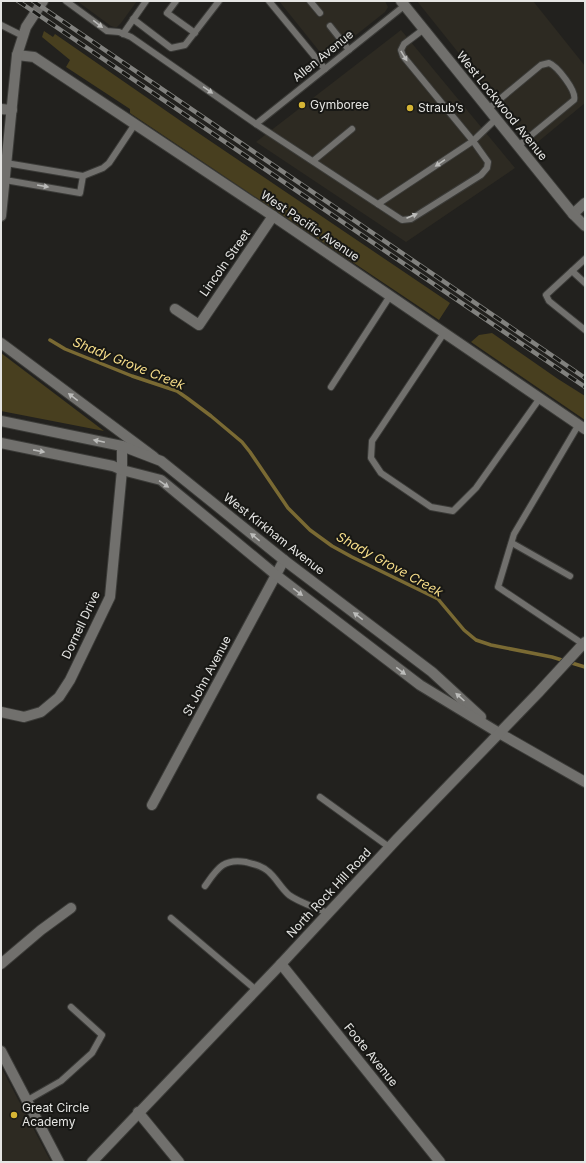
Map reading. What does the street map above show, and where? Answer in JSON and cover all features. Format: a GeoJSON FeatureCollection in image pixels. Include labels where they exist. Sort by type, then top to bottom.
{"type":"FeatureCollection","features":[{"type":"Feature","properties":{"kind":"street"},"geometry":{"type":"LineString","coordinates":[[1,216],[17,55],[26,27],[43,1]]}},
{"type":"Feature","properties":{"kind":"street","name":"West Lockwood Avenue"},"geometry":{"type":"LineString","coordinates":[[403,3],[573,214],[585,226]]}},
{"type":"Feature","properties":{"kind":"street","name":"West Pacific Avenue"},"geometry":{"type":"LineString","coordinates":[[17,55],[34,57],[273,216],[582,427]]}},
{"type":"Feature","properties":{"kind":"street"},"geometry":{"type":"LineString","coordinates":[[1,109],[12,110]]}},
{"type":"Feature","properties":{"kind":"street"},"geometry":{"type":"LineString","coordinates":[[573,214],[585,204]]}},
{"type":"Feature","properties":{"kind":"street","name":"Lincoln Street"},"geometry":{"type":"LineString","coordinates":[[175,309],[199,325],[273,216]]}},
{"type":"Feature","properties":{"kind":"street"},"geometry":{"type":"LineString","coordinates":[[1,343],[161,461]]}},
{"type":"Feature","properties":{"kind":"street","name":"West Kirkham Avenue"},"geometry":{"type":"LineString","coordinates":[[1,421],[122,446],[161,461],[284,560],[432,672],[499,733]]}},
{"type":"Feature","properties":{"kind":"street","name":"West Kirkham Avenue"},"geometry":{"type":"LineString","coordinates":[[1,443],[113,466],[122,470],[161,480],[276,575],[420,685],[499,733],[585,782]]}},
{"type":"Feature","properties":{"kind":"street","name":"Dornell Drive"},"geometry":{"type":"LineString","coordinates":[[1,712],[24,717],[41,712],[59,697],[70,680],[110,597],[122,470],[122,446]]}},
{"type":"Feature","properties":{"kind":"street","name":"St John Avenue"},"geometry":{"type":"LineString","coordinates":[[152,805],[284,560]]}},
{"type":"Feature","properties":{"kind":"street","name":"North Rock Hill Road"},"geometry":{"type":"LineString","coordinates":[[92,1162],[582,645]]}},
{"type":"Feature","properties":{"kind":"street"},"geometry":{"type":"LineString","coordinates":[[1,964],[46,926],[71,908]]}},
{"type":"Feature","properties":{"kind":"street","name":"Foote Avenue"},"geometry":{"type":"LineString","coordinates":[[281,964],[440,1162]]}},
{"type":"Feature","properties":{"kind":"street"},"geometry":{"type":"LineString","coordinates":[[1,1051],[59,1162]]}},
{"type":"Feature","properties":{"kind":"street"},"geometry":{"type":"LineString","coordinates":[[138,1112],[179,1162]]}},
{"type":"Feature","properties":{"kind":"lane"},"geometry":{"type":"LineString","coordinates":[[66,1],[107,31],[131,37],[256,124],[402,220],[410,218],[481,175],[487,168],[488,162],[473,141],[403,56],[401,50],[404,44],[424,29]]}},
{"type":"Feature","properties":{"kind":"lane"},"geometry":{"type":"LineString","coordinates":[[123,34],[146,1]]}},
{"type":"Feature","properties":{"kind":"lane"},"geometry":{"type":"LineString","coordinates":[[176,1],[167,13],[195,33]]}},
{"type":"Feature","properties":{"kind":"lane"},"geometry":{"type":"LineString","coordinates":[[133,20],[171,48],[185,45],[219,1]]}},
{"type":"Feature","properties":{"kind":"lane"},"geometry":{"type":"LineString","coordinates":[[269,1],[325,69]]}},
{"type":"Feature","properties":{"kind":"lane"},"geometry":{"type":"LineString","coordinates":[[310,1],[320,13]]}},
{"type":"Feature","properties":{"kind":"lane","name":"Allen Avenue"},"geometry":{"type":"LineString","coordinates":[[256,124],[349,50],[403,3]]}},
{"type":"Feature","properties":{"kind":"lane"},"geometry":{"type":"LineString","coordinates":[[1,24],[23,36]]}},
{"type":"Feature","properties":{"kind":"lane"},"geometry":{"type":"LineString","coordinates":[[330,26],[349,50]]}},
{"type":"Feature","properties":{"kind":"lane"},"geometry":{"type":"LineString","coordinates":[[488,109],[541,65],[548,63],[555,67],[574,93],[574,100],[518,146]]}},
{"type":"Feature","properties":{"kind":"lane"},"geometry":{"type":"LineString","coordinates":[[378,204],[473,141],[496,119]]}},
{"type":"Feature","properties":{"kind":"lane"},"geometry":{"type":"LineString","coordinates":[[6,163],[83,176],[103,168],[109,163],[135,124]]}},
{"type":"Feature","properties":{"kind":"lane"},"geometry":{"type":"LineString","coordinates":[[313,161],[352,129]]}},
{"type":"Feature","properties":{"kind":"lane"},"geometry":{"type":"LineString","coordinates":[[5,180],[80,193],[83,176]]}},
{"type":"Feature","properties":{"kind":"lane"},"geometry":{"type":"LineString","coordinates":[[585,259],[546,295],[549,301],[585,330]]}},
{"type":"Feature","properties":{"kind":"lane"},"geometry":{"type":"LineString","coordinates":[[572,271],[585,283]]}},
{"type":"Feature","properties":{"kind":"lane"},"geometry":{"type":"LineString","coordinates":[[331,387],[390,296]]}},
{"type":"Feature","properties":{"kind":"lane"},"geometry":{"type":"LineString","coordinates":[[444,333],[372,441],[371,458],[381,473],[425,503],[431,507],[453,511],[476,488],[540,398]]}},
{"type":"Feature","properties":{"kind":"lane"},"geometry":{"type":"LineString","coordinates":[[582,427],[514,534],[498,587],[582,645]]}},
{"type":"Feature","properties":{"kind":"lane"},"geometry":{"type":"LineString","coordinates":[[512,543],[570,576]]}},
{"type":"Feature","properties":{"kind":"lane"},"geometry":{"type":"LineString","coordinates":[[320,797],[390,847]]}},
{"type":"Feature","properties":{"kind":"lane"},"geometry":{"type":"LineString","coordinates":[[205,886],[215,872],[227,863],[235,860],[252,863],[263,867],[269,872],[289,895],[328,913]]}},
{"type":"Feature","properties":{"kind":"lane"},"geometry":{"type":"LineString","coordinates":[[171,918],[256,990]]}},
{"type":"Feature","properties":{"kind":"lane"},"geometry":{"type":"LineString","coordinates":[[26,1101],[61,1080],[92,1053],[102,1036],[71,1006]]}},
{"type":"Feature","properties":{"kind":"shaded area"},"geometry":{"type":"Polygon","coordinates":[[[77,1],[137,1],[121,23],[117,27],[114,27],[77,1]]]}},
{"type":"Feature","properties":{"kind":"shaded area"},"geometry":{"type":"Polygon","coordinates":[[[279,1],[385,1],[388,7],[385,12],[327,58],[324,57],[279,1]]]}},
{"type":"Feature","properties":{"kind":"shaded area"},"geometry":{"type":"Polygon","coordinates":[[[417,1],[533,1],[585,66],[585,103],[533,146],[417,1]]]}},
{"type":"Feature","properties":{"kind":"shaded area"},"geometry":{"type":"Polygon","coordinates":[[[401,30],[515,168],[406,242],[256,142],[401,30]]]}},
{"type":"Feature","properties":{"kind":"shaded area"},"geometry":{"type":"Polygon","coordinates":[[[44,31],[53,37],[55,34],[450,303],[439,320],[130,113],[130,109],[66,67],[70,60],[42,37],[44,31]]]}},
{"type":"Feature","properties":{"kind":"shaded area"},"geometry":{"type":"Polygon","coordinates":[[[492,333],[585,396],[585,420],[471,342],[479,335],[492,333]]]}},
{"type":"Feature","properties":{"kind":"shaded area"},"geometry":{"type":"Polygon","coordinates":[[[1,353],[104,431],[1,411],[1,353]]]}},
{"type":"Feature","properties":{"kind":"shaded area","name":"Great Circle Academy"},"geometry":{"type":"Polygon","coordinates":[[[1,1067],[51,1162],[1,1162],[1,1067]]]}},
{"type":"Feature","properties":{"kind":"waterway","name":"Shady Grove Creek"},"geometry":{"type":"LineString","coordinates":[[50,340],[65,349],[132,376],[177,391],[187,398],[242,442],[288,508],[310,530],[332,546],[352,557],[438,599],[464,630],[476,640],[491,645],[552,657],[585,667]]}},
{"type":"Feature","properties":{"kind":"railway"},"geometry":{"type":"LineString","coordinates":[[18,1],[585,387]]}},
{"type":"Feature","properties":{"kind":"railway"},"geometry":{"type":"LineString","coordinates":[[33,1],[585,378]]}},
{"type":"Feature","properties":{"kind":"place","name":"Gymboree"},"geometry":{"type":"Point","coordinates":[302,105]}},
{"type":"Feature","properties":{"kind":"place","name":"Straub’s"},"geometry":{"type":"Point","coordinates":[410,108]}},
{"type":"Feature","properties":{"kind":"place","name":"Great Circle Academy"},"geometry":{"type":"Point","coordinates":[14,1115]}}]}
